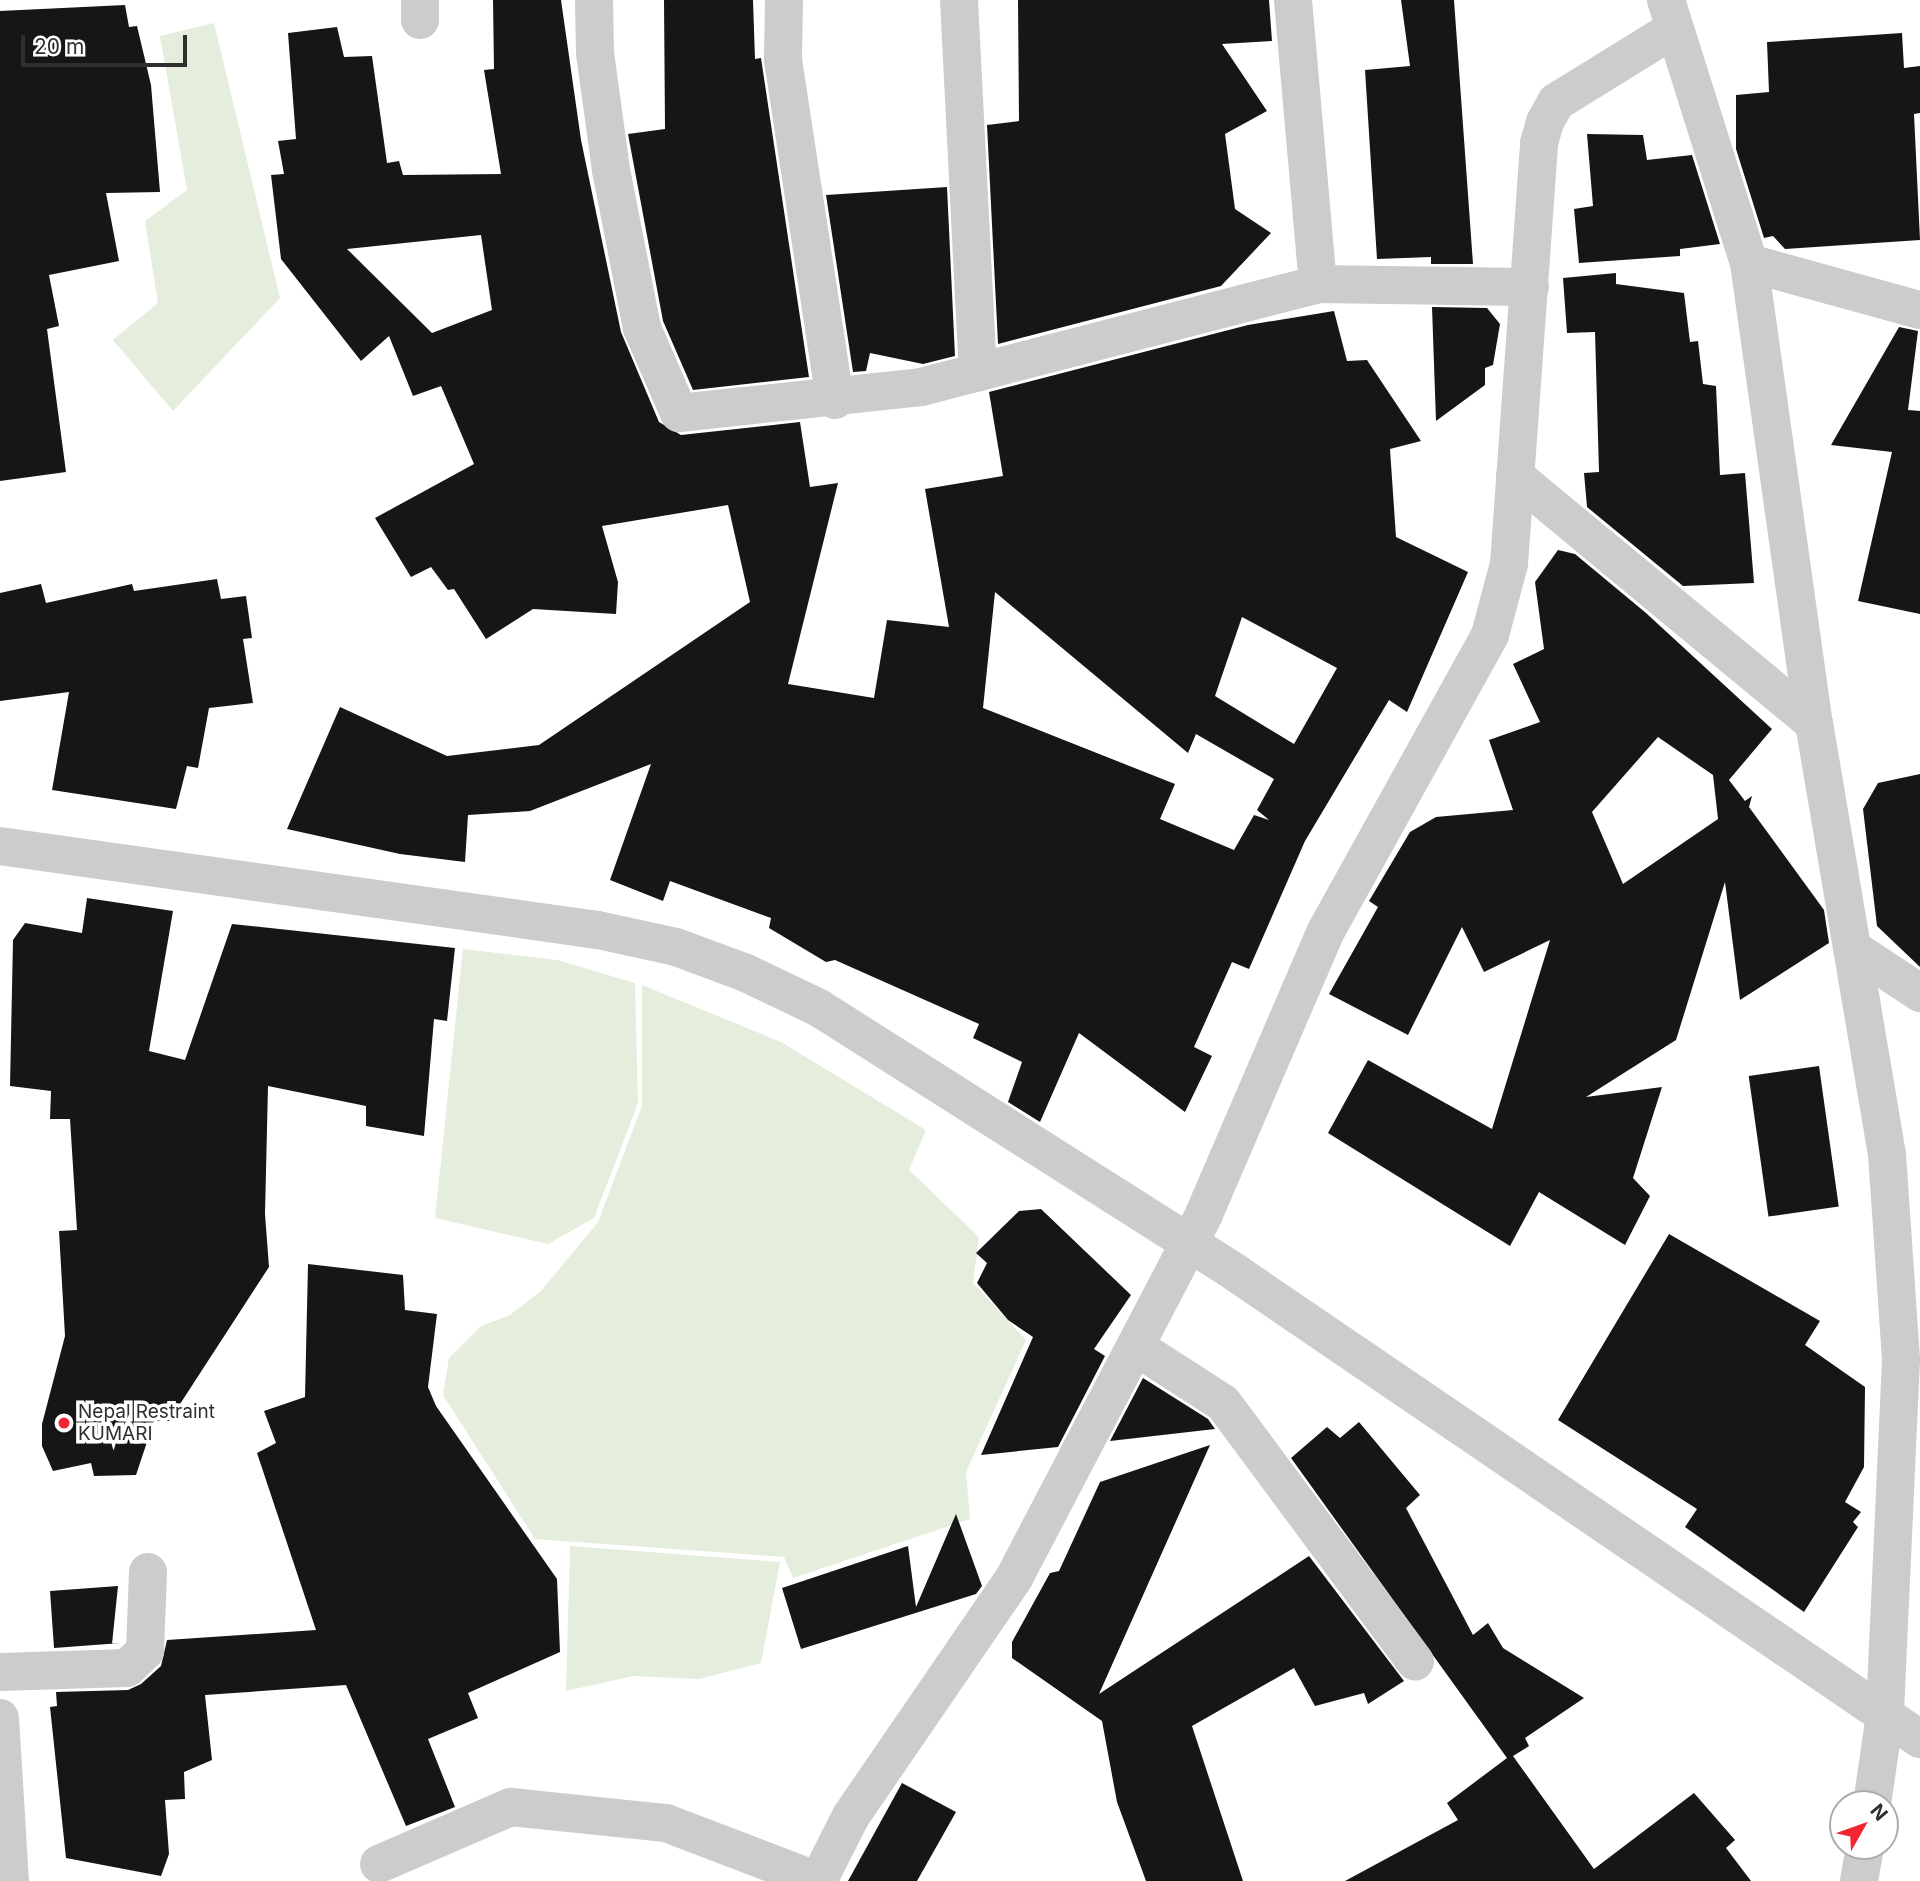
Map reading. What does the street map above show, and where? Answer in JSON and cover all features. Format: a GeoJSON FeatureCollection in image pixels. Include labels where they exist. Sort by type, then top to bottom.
{"type":"FeatureCollection","features":[{"type":"Feature","properties":{"kind":"street"},"geometry":{"type":"LineString","coordinates":[[594,0],[595,53],[611,170],[642,328],[679,413],[835,400],[978,373],[1318,284],[1530,287]]}},
{"type":"Feature","properties":{"kind":"street"},"geometry":{"type":"LineString","coordinates":[[784,0],[783,60],[835,400]]}},
{"type":"Feature","properties":{"kind":"street"},"geometry":{"type":"LineString","coordinates":[[959,0],[978,373]]}},
{"type":"Feature","properties":{"kind":"street"},"geometry":{"type":"LineString","coordinates":[[1293,0],[1318,284]]}},
{"type":"Feature","properties":{"kind":"street"},"geometry":{"type":"LineString","coordinates":[[379,1864],[511,1807],[666,1823],[818,1881],[851,1816],[1014,1578],[1136,1346],[1185,1242],[1204,1214],[1326,931],[1490,635],[1509,564],[1539,143],[1556,102],[1670,14],[1749,262],[1814,723],[1887,1154],[1898,1264],[1901,1360],[1885,1716],[1874,1790]]}},
{"type":"Feature","properties":{"kind":"street"},"geometry":{"type":"LineString","coordinates":[[1749,262],[1920,310]]}},
{"type":"Feature","properties":{"kind":"street"},"geometry":{"type":"LineString","coordinates":[[1515,476],[1814,723]]}},
{"type":"Feature","properties":{"kind":"street"},"geometry":{"type":"LineString","coordinates":[[0,846],[598,930],[676,947],[819,1008],[1185,1242],[1920,1739]]}},
{"type":"Feature","properties":{"kind":"street"},"geometry":{"type":"LineString","coordinates":[[1853,948],[1920,993]]}},
{"type":"Feature","properties":{"kind":"street"},"geometry":{"type":"LineString","coordinates":[[1136,1346],[1223,1403],[1415,1662]]}},
{"type":"Feature","properties":{"kind":"street"},"geometry":{"type":"LineString","coordinates":[[0,1671],[127,1668],[145,1651],[148,1572]]}},
{"type":"Feature","properties":{"kind":"street"},"geometry":{"type":"LineString","coordinates":[[0,1718],[10,1881]]}},
{"type":"Feature","properties":{"kind":"street"},"geometry":{"type":"LineString","coordinates":[[1859,1881],[1863,1860]]}},
{"type":"Feature","properties":{"kind":"green space"},"geometry":{"type":"Polygon","coordinates":[[[214,23],[280,298],[173,411],[113,340],[158,303],[145,221],[187,190],[160,36],[214,23]]]}},
{"type":"Feature","properties":{"kind":"green space"},"geometry":{"type":"Polygon","coordinates":[[[463,949],[557,960],[635,983],[638,1103],[594,1218],[548,1244],[435,1218],[463,949]]]}},
{"type":"Feature","properties":{"kind":"green space"},"geometry":{"type":"Polygon","coordinates":[[[642,985],[781,1042],[926,1130],[909,1170],[979,1237],[973,1283],[1026,1340],[966,1472],[970,1519],[793,1578],[784,1557],[535,1539],[443,1395],[449,1358],[481,1326],[510,1315],[541,1291],[598,1222],[642,1106],[642,985]]]}},
{"type":"Feature","properties":{"kind":"green space"},"geometry":{"type":"Polygon","coordinates":[[[570,1546],[780,1562],[761,1663],[699,1679],[633,1676],[566,1691],[570,1546]]]}},
{"type":"Feature","properties":{"kind":"building"},"geometry":{"type":"Polygon","coordinates":[[[493,0],[561,0],[581,140],[621,332],[659,422],[681,435],[800,422],[810,487],[838,483],[788,684],[874,698],[887,620],[949,627],[925,489],[1003,476],[989,392],[1248,325],[1334,311],[1347,361],[1367,360],[1421,441],[1390,449],[1396,537],[1468,572],[1407,712],[1389,700],[1305,841],[1249,969],[1232,962],[1194,1047],[1212,1056],[1185,1112],[1079,1033],[1040,1122],[1008,1102],[1022,1062],[973,1038],[979,1024],[835,960],[826,962],[769,928],[771,918],[670,881],[663,901],[610,880],[651,764],[530,811],[468,815],[465,862],[400,854],[287,829],[340,707],[447,756],[539,745],[750,602],[728,505],[602,526],[618,582],[616,614],[533,609],[486,639],[454,589],[448,590],[431,567],[411,577],[375,518],[474,464],[441,386],[413,396],[389,336],[361,361],[281,259],[271,175],[284,174],[278,141],[296,139],[288,33],[337,27],[344,57],[372,56],[387,163],[399,161],[403,175],[501,174],[484,70],[494,69],[493,0]],[[481,235],[347,249],[432,333],[492,310],[481,235]],[[995,592],[983,708],[1175,784],[1160,819],[1234,850],[1254,815],[1269,820],[1257,810],[1274,779],[1196,734],[1188,753],[995,592]],[[1242,617],[1215,696],[1294,744],[1337,668],[1242,617]]]}},
{"type":"Feature","properties":{"kind":"building"},"geometry":{"type":"Polygon","coordinates":[[[664,0],[753,0],[755,59],[761,58],[809,377],[693,390],[663,321],[628,134],[665,129],[664,0]]]}},
{"type":"Feature","properties":{"kind":"building"},"geometry":{"type":"Polygon","coordinates":[[[1018,0],[1269,0],[1272,41],[1222,44],[1267,111],[1225,134],[1235,209],[1271,233],[1221,286],[998,344],[987,125],[1019,121],[1018,0]]]}},
{"type":"Feature","properties":{"kind":"building"},"geometry":{"type":"Polygon","coordinates":[[[1401,0],[1454,0],[1473,264],[1431,264],[1431,257],[1377,259],[1365,70],[1410,66],[1401,0]]]}},
{"type":"Feature","properties":{"kind":"building"},"geometry":{"type":"Polygon","coordinates":[[[125,5],[129,27],[137,26],[151,85],[160,192],[106,193],[119,261],[49,275],[59,326],[47,329],[66,472],[0,481],[0,11],[125,5]]]}},
{"type":"Feature","properties":{"kind":"building"},"geometry":{"type":"Polygon","coordinates":[[[1902,33],[1904,68],[1920,66],[1920,113],[1914,114],[1920,240],[1785,249],[1773,236],[1764,238],[1736,149],[1736,95],[1769,92],[1767,42],[1902,33]]]}},
{"type":"Feature","properties":{"kind":"building"},"geometry":{"type":"Polygon","coordinates":[[[1587,134],[1643,135],[1647,160],[1692,155],[1720,244],[1680,249],[1680,256],[1579,263],[1574,209],[1593,206],[1587,134]]]}},
{"type":"Feature","properties":{"kind":"building"},"geometry":{"type":"Polygon","coordinates":[[[947,187],[955,356],[923,364],[870,353],[866,371],[853,372],[826,195],[947,187]]]}},
{"type":"Feature","properties":{"kind":"building"},"geometry":{"type":"Polygon","coordinates":[[[1616,273],[1616,284],[1684,293],[1690,342],[1698,341],[1703,384],[1716,386],[1720,475],[1745,473],[1754,583],[1683,586],[1587,507],[1584,473],[1599,472],[1595,332],[1567,333],[1563,278],[1616,273]]]}},
{"type":"Feature","properties":{"kind":"building"},"geometry":{"type":"Polygon","coordinates":[[[1432,307],[1487,308],[1500,324],[1493,365],[1485,368],[1485,385],[1436,421],[1432,307]]]}},
{"type":"Feature","properties":{"kind":"building"},"geometry":{"type":"Polygon","coordinates":[[[1899,327],[1918,331],[1908,410],[1920,411],[1920,614],[1858,601],[1892,452],[1831,445],[1899,327]]]}},
{"type":"Feature","properties":{"kind":"building"},"geometry":{"type":"Polygon","coordinates":[[[1558,550],[1575,554],[1646,613],[1772,729],[1729,780],[1745,801],[1752,796],[1749,807],[1824,910],[1829,943],[1740,1000],[1725,882],[1676,1040],[1586,1097],[1662,1087],[1633,1178],[1650,1196],[1625,1245],[1539,1192],[1510,1246],[1328,1133],[1368,1060],[1492,1129],[1550,940],[1484,972],[1462,927],[1408,1035],[1329,994],[1378,907],[1369,901],[1410,832],[1436,817],[1513,810],[1489,740],[1540,722],[1513,664],[1544,649],[1535,582],[1558,550]],[[1658,737],[1592,812],[1623,884],[1718,819],[1713,775],[1658,737]]]}},
{"type":"Feature","properties":{"kind":"building"},"geometry":{"type":"Polygon","coordinates":[[[217,579],[221,599],[246,596],[252,638],[243,639],[253,703],[209,708],[198,768],[187,766],[176,809],[52,790],[69,692],[0,701],[0,593],[41,584],[46,603],[132,584],[134,591],[217,579]]]}},
{"type":"Feature","properties":{"kind":"building"},"geometry":{"type":"Polygon","coordinates":[[[1920,774],[1920,967],[1877,926],[1863,809],[1878,783],[1920,774]]]}},
{"type":"Feature","properties":{"kind":"building"},"geometry":{"type":"Polygon","coordinates":[[[87,898],[173,911],[149,1051],[185,1060],[232,924],[455,948],[447,1021],[434,1019],[424,1136],[366,1126],[366,1106],[268,1086],[265,1214],[269,1267],[169,1421],[154,1421],[136,1475],[94,1476],[91,1463],[53,1471],[42,1446],[42,1424],[65,1336],[59,1231],[77,1230],[70,1119],[50,1119],[51,1091],[10,1086],[13,940],[25,923],[82,933],[87,898]]]}},
{"type":"Feature","properties":{"kind":"building"},"geometry":{"type":"Polygon","coordinates":[[[1819,1066],[1839,1207],[1768,1216],[1749,1076],[1819,1066]]]}},
{"type":"Feature","properties":{"kind":"building"},"geometry":{"type":"Polygon","coordinates":[[[1041,1209],[1131,1295],[1094,1349],[1105,1356],[1058,1447],[981,1455],[1033,1337],[1008,1320],[977,1283],[987,1263],[976,1253],[1019,1211],[1041,1209]]]}},
{"type":"Feature","properties":{"kind":"building"},"geometry":{"type":"Polygon","coordinates":[[[1669,1234],[1820,1321],[1805,1345],[1865,1387],[1864,1467],[1845,1502],[1861,1512],[1853,1522],[1858,1527],[1804,1612],[1685,1527],[1697,1509],[1558,1420],[1669,1234]]]}},
{"type":"Feature","properties":{"kind":"building"},"geometry":{"type":"Polygon","coordinates":[[[308,1264],[403,1275],[405,1310],[437,1314],[428,1387],[436,1406],[557,1579],[560,1652],[468,1693],[478,1718],[428,1739],[455,1807],[406,1826],[346,1685],[205,1695],[212,1760],[184,1772],[185,1799],[165,1800],[169,1854],[161,1876],[66,1858],[50,1707],[57,1706],[56,1692],[128,1690],[141,1684],[161,1666],[167,1640],[316,1630],[257,1453],[276,1443],[264,1411],[305,1397],[308,1264]]]}},
{"type":"Feature","properties":{"kind":"building"},"geometry":{"type":"Polygon","coordinates":[[[1143,1378],[1208,1419],[1215,1429],[1110,1441],[1143,1378]]]}},
{"type":"Feature","properties":{"kind":"building"},"geometry":{"type":"Polygon","coordinates":[[[1359,1422],[1420,1495],[1406,1508],[1473,1635],[1488,1623],[1503,1648],[1584,1698],[1525,1738],[1529,1746],[1513,1756],[1594,1869],[1694,1793],[1735,1840],[1726,1848],[1751,1881],[1345,1881],[1458,1820],[1447,1803],[1507,1758],[1291,1458],[1327,1427],[1340,1438],[1359,1422]]]}},
{"type":"Feature","properties":{"kind":"building"},"geometry":{"type":"Polygon","coordinates":[[[1210,1445],[1099,1694],[1309,1556],[1404,1681],[1368,1704],[1364,1693],[1315,1706],[1294,1668],[1192,1726],[1243,1881],[1146,1881],[1117,1802],[1102,1721],[1012,1658],[1012,1642],[1050,1573],[1059,1571],[1100,1482],[1210,1445]]]}},
{"type":"Feature","properties":{"kind":"building"},"geometry":{"type":"Polygon","coordinates":[[[956,1514],[982,1586],[976,1594],[801,1649],[782,1588],[908,1546],[916,1607],[956,1514]]]}},
{"type":"Feature","properties":{"kind":"building"},"geometry":{"type":"Polygon","coordinates":[[[118,1586],[112,1644],[54,1648],[50,1591],[118,1586]]]}},
{"type":"Feature","properties":{"kind":"building"},"geometry":{"type":"Polygon","coordinates":[[[902,1783],[956,1812],[917,1881],[848,1881],[902,1783]]]}},
{"type":"Feature","properties":{"kind":"place","name":"Nepal Restraint KUMARI"},"geometry":{"type":"Point","coordinates":[64,1423]}}]}
